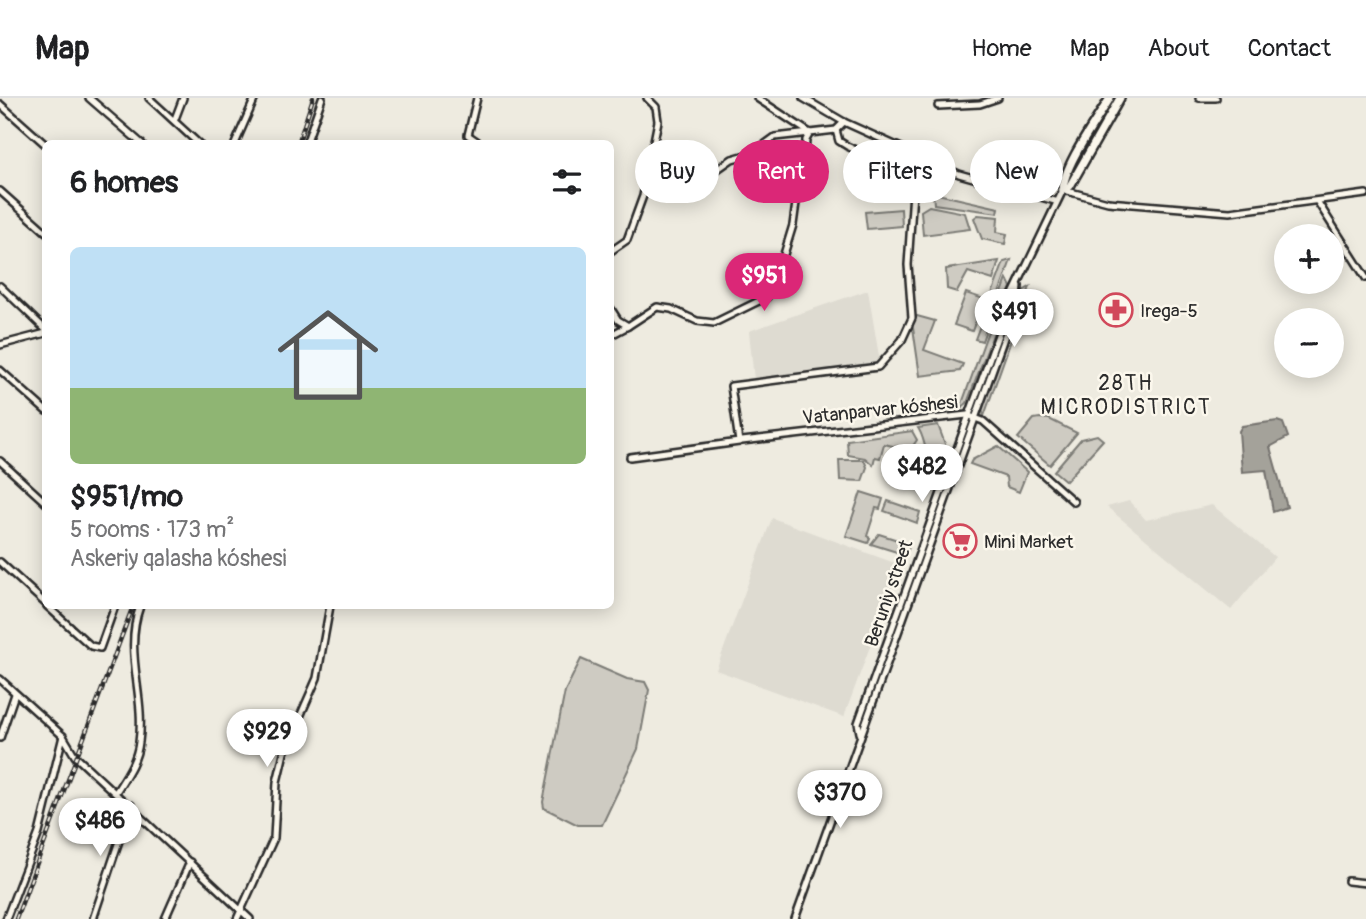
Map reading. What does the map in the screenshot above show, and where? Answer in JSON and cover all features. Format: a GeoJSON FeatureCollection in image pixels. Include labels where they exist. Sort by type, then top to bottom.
{"type":"FeatureCollection","features":[{"type":"Feature","properties":{"kind":"street"},"geometry":{"type":"LineString","coordinates":[[89,98],[137,140]]}},
{"type":"Feature","properties":{"kind":"street"},"geometry":{"type":"LineString","coordinates":[[149,98],[195,140]]}},
{"type":"Feature","properties":{"kind":"street"},"geometry":{"type":"LineString","coordinates":[[175,119],[183,98]]}},
{"type":"Feature","properties":{"kind":"street"},"geometry":{"type":"LineString","coordinates":[[237,140],[255,98]]}},
{"type":"Feature","properties":{"kind":"street"},"geometry":{"type":"LineString","coordinates":[[307,140],[322,98]]}},
{"type":"Feature","properties":{"kind":"street"},"geometry":{"type":"LineString","coordinates":[[475,140],[468,135],[477,98]]}},
{"type":"Feature","properties":{"kind":"street"},"geometry":{"type":"LineString","coordinates":[[647,98],[656,107],[658,121],[655,140]]}},
{"type":"Feature","properties":{"kind":"street"},"geometry":{"type":"LineString","coordinates":[[757,98],[810,134]]}},
{"type":"Feature","properties":{"kind":"street"},"geometry":{"type":"LineString","coordinates":[[803,98],[844,122],[970,177]]}},
{"type":"Feature","properties":{"kind":"street"},"geometry":{"type":"LineString","coordinates":[[938,106],[980,104],[998,98]]}},
{"type":"Feature","properties":{"kind":"street"},"geometry":{"type":"LineString","coordinates":[[1063,182],[1110,98]]}},
{"type":"Feature","properties":{"kind":"street"},"geometry":{"type":"LineString","coordinates":[[1063,190],[1070,186],[1120,98]]}},
{"type":"Feature","properties":{"kind":"street"},"geometry":{"type":"LineString","coordinates":[[1199,98],[1216,98]]}},
{"type":"Feature","properties":{"kind":"street"},"geometry":{"type":"LineString","coordinates":[[0,104],[42,141]]}},
{"type":"Feature","properties":{"kind":"street"},"geometry":{"type":"LineString","coordinates":[[719,168],[732,159],[753,153],[775,137],[836,130],[844,122]]}},
{"type":"Feature","properties":{"kind":"street"},"geometry":{"type":"LineString","coordinates":[[740,442],[731,386],[878,367],[910,329],[912,318],[908,265],[914,177],[847,146],[839,141],[836,130]]}},
{"type":"Feature","properties":{"kind":"street"},"geometry":{"type":"LineString","coordinates":[[614,333],[657,307],[671,309],[697,321],[714,323],[766,297],[778,274],[793,225],[796,203],[803,189],[806,145],[810,134]]}},
{"type":"Feature","properties":{"kind":"street"},"geometry":{"type":"LineString","coordinates":[[1063,190],[1108,202],[1230,212],[1366,194]]}},
{"type":"Feature","properties":{"kind":"street"},"geometry":{"type":"LineString","coordinates":[[0,191],[42,228]]}},
{"type":"Feature","properties":{"kind":"street"},"geometry":{"type":"LineString","coordinates":[[1317,201],[1366,278]]}},
{"type":"Feature","properties":{"kind":"street"},"geometry":{"type":"LineString","coordinates":[[614,249],[627,240],[640,203]]}},
{"type":"Feature","properties":{"kind":"street"},"geometry":{"type":"LineString","coordinates":[[1019,283],[1054,203]]}},
{"type":"Feature","properties":{"kind":"street","name":"Beruniy street"},"geometry":{"type":"LineString","coordinates":[[860,733],[858,723],[967,415],[1019,283]]}},
{"type":"Feature","properties":{"kind":"street","name":"Beruniy street"},"geometry":{"type":"LineString","coordinates":[[860,733],[867,724],[1018,299],[1019,283]]}},
{"type":"Feature","properties":{"kind":"street"},"geometry":{"type":"LineString","coordinates":[[0,286],[42,327]]}},
{"type":"Feature","properties":{"kind":"street"},"geometry":{"type":"LineString","coordinates":[[614,314],[628,326]]}},
{"type":"Feature","properties":{"kind":"street"},"geometry":{"type":"LineString","coordinates":[[0,345],[42,332]]}},
{"type":"Feature","properties":{"kind":"street"},"geometry":{"type":"LineString","coordinates":[[0,370],[42,407]]}},
{"type":"Feature","properties":{"kind":"street","name":"Vatanparvar kóshesi"},"geometry":{"type":"LineString","coordinates":[[630,457],[967,415],[983,421],[1074,502]]}},
{"type":"Feature","properties":{"kind":"street"},"geometry":{"type":"LineString","coordinates":[[0,461],[42,499]]}},
{"type":"Feature","properties":{"kind":"street"},"geometry":{"type":"LineString","coordinates":[[0,562],[42,601]]}},
{"type":"Feature","properties":{"kind":"street"},"geometry":{"type":"LineString","coordinates":[[50,609],[91,646],[100,648],[114,609]]}},
{"type":"Feature","properties":{"kind":"street"},"geometry":{"type":"LineString","coordinates":[[116,792],[132,765],[139,742],[132,637],[139,609]]}},
{"type":"Feature","properties":{"kind":"street"},"geometry":{"type":"LineString","coordinates":[[237,919],[274,838],[277,782],[284,753],[317,678],[330,609]]}},
{"type":"Feature","properties":{"kind":"street"},"geometry":{"type":"LineString","coordinates":[[890,634],[898,637]]}},
{"type":"Feature","properties":{"kind":"street"},"geometry":{"type":"LineString","coordinates":[[0,679],[63,736],[75,756],[131,805],[250,919]]}},
{"type":"Feature","properties":{"kind":"street"},"geometry":{"type":"LineString","coordinates":[[0,738],[15,694]]}},
{"type":"Feature","properties":{"kind":"street"},"geometry":{"type":"LineString","coordinates":[[795,919],[860,733]]}},
{"type":"Feature","properties":{"kind":"street"},"geometry":{"type":"LineString","coordinates":[[6,919],[39,833],[63,736]]}},
{"type":"Feature","properties":{"kind":"street"},"geometry":{"type":"LineString","coordinates":[[93,919],[131,805]]}},
{"type":"Feature","properties":{"kind":"street"},"geometry":{"type":"LineString","coordinates":[[165,919],[190,862]]}},
{"type":"Feature","properties":{"kind":"street"},"geometry":{"type":"LineString","coordinates":[[1348,881],[1366,883]]}},
{"type":"Feature","properties":{"kind":"shaded area"},"geometry":{"type":"Polygon","coordinates":[[[956,198],[999,208],[998,213],[934,204],[956,203],[956,198]]]}},
{"type":"Feature","properties":{"kind":"shaded area"},"geometry":{"type":"Polygon","coordinates":[[[929,206],[965,213],[970,229],[923,235],[921,211],[929,206]]]}},
{"type":"Feature","properties":{"kind":"shaded area"},"geometry":{"type":"Polygon","coordinates":[[[901,209],[902,226],[867,229],[865,212],[901,209]]]}},
{"type":"Feature","properties":{"kind":"shaded area"},"geometry":{"type":"Polygon","coordinates":[[[978,215],[998,217],[997,232],[1007,234],[1005,244],[982,239],[974,218],[978,215]]]}},
{"type":"Feature","properties":{"kind":"shaded area"},"geometry":{"type":"Polygon","coordinates":[[[1011,260],[982,341],[975,339],[1004,262],[1011,260]]]}},
{"type":"Feature","properties":{"kind":"shaded area"},"geometry":{"type":"Polygon","coordinates":[[[999,261],[993,280],[968,272],[957,292],[947,289],[946,269],[999,261]]]}},
{"type":"Feature","properties":{"kind":"shaded area"},"geometry":{"type":"Polygon","coordinates":[[[1007,279],[1011,287],[967,403],[960,409],[1007,279]]]}},
{"type":"Feature","properties":{"kind":"shaded area"},"geometry":{"type":"Polygon","coordinates":[[[1030,287],[984,416],[981,406],[1023,291],[1030,287]]]}},
{"type":"Feature","properties":{"kind":"shaded area"},"geometry":{"type":"Polygon","coordinates":[[[868,290],[880,362],[754,380],[749,331],[868,290]]]}},
{"type":"Feature","properties":{"kind":"shaded area"},"geometry":{"type":"Polygon","coordinates":[[[966,293],[984,299],[972,331],[954,325],[966,293]]]}},
{"type":"Feature","properties":{"kind":"shaded area"},"geometry":{"type":"Polygon","coordinates":[[[917,316],[935,321],[924,350],[963,364],[960,371],[920,376],[912,321],[917,316]]]}},
{"type":"Feature","properties":{"kind":"shaded area"},"geometry":{"type":"Polygon","coordinates":[[[1034,419],[1049,419],[1077,433],[1050,465],[1018,438],[1034,419]]]}},
{"type":"Feature","properties":{"kind":"shaded area"},"geometry":{"type":"Polygon","coordinates":[[[1277,421],[1283,423],[1288,437],[1270,447],[1287,507],[1273,512],[1266,470],[1242,472],[1239,431],[1242,426],[1277,421]]]}},
{"type":"Feature","properties":{"kind":"shaded area"},"geometry":{"type":"Polygon","coordinates":[[[938,425],[945,444],[936,472],[931,470],[933,462],[918,428],[938,425]]]}},
{"type":"Feature","properties":{"kind":"shaded area"},"geometry":{"type":"Polygon","coordinates":[[[912,431],[917,440],[910,450],[884,444],[880,458],[875,457],[873,465],[865,458],[848,455],[847,440],[912,431]]]}},
{"type":"Feature","properties":{"kind":"shaded area"},"geometry":{"type":"Polygon","coordinates":[[[1097,435],[1103,440],[1066,481],[1054,471],[1081,439],[1097,435]]]}},
{"type":"Feature","properties":{"kind":"shaded area"},"geometry":{"type":"Polygon","coordinates":[[[998,446],[1027,472],[1019,492],[1007,487],[1006,477],[970,464],[972,460],[998,446]]]}},
{"type":"Feature","properties":{"kind":"shaded area"},"geometry":{"type":"Polygon","coordinates":[[[839,460],[864,460],[867,467],[862,481],[840,480],[839,460]]]}},
{"type":"Feature","properties":{"kind":"shaded area"},"geometry":{"type":"Polygon","coordinates":[[[861,492],[883,499],[880,509],[876,508],[867,536],[870,538],[868,543],[846,536],[861,492]]]}},
{"type":"Feature","properties":{"kind":"shaded area"},"geometry":{"type":"Polygon","coordinates":[[[888,501],[920,512],[917,523],[884,511],[888,501]]]}},
{"type":"Feature","properties":{"kind":"shaded area"},"geometry":{"type":"Polygon","coordinates":[[[1129,501],[1146,520],[1212,505],[1275,557],[1231,610],[1107,507],[1129,501]]]}},
{"type":"Feature","properties":{"kind":"shaded area"},"geometry":{"type":"Polygon","coordinates":[[[772,518],[900,565],[844,717],[716,670],[772,518]]]}},
{"type":"Feature","properties":{"kind":"shaded area"},"geometry":{"type":"Polygon","coordinates":[[[879,534],[910,544],[907,552],[904,551],[903,554],[871,544],[879,534]]]}},
{"type":"Feature","properties":{"kind":"shaded area"},"geometry":{"type":"Polygon","coordinates":[[[581,659],[627,679],[645,682],[649,690],[638,749],[602,825],[578,825],[544,808],[543,802],[565,691],[581,659]]]}},
{"type":"Feature","properties":{"kind":"railway"},"geometry":{"type":"LineString","coordinates":[[299,140],[313,98]]}},
{"type":"Feature","properties":{"kind":"railway"},"geometry":{"type":"LineString","coordinates":[[16,919],[132,609]]}},
{"type":"Feature","properties":{"kind":"place","name":"Irega-5"},"geometry":{"type":"Point","coordinates":[1116,310]}},
{"type":"Feature","properties":{"kind":"place","name":"Mini Market"},"geometry":{"type":"Point","coordinates":[960,541]}},
{"type":"Feature","properties":{"kind":"district","name":"28TH MICRODISTRICT"},"geometry":{"type":"Point","coordinates":[1126,395]}}]}
